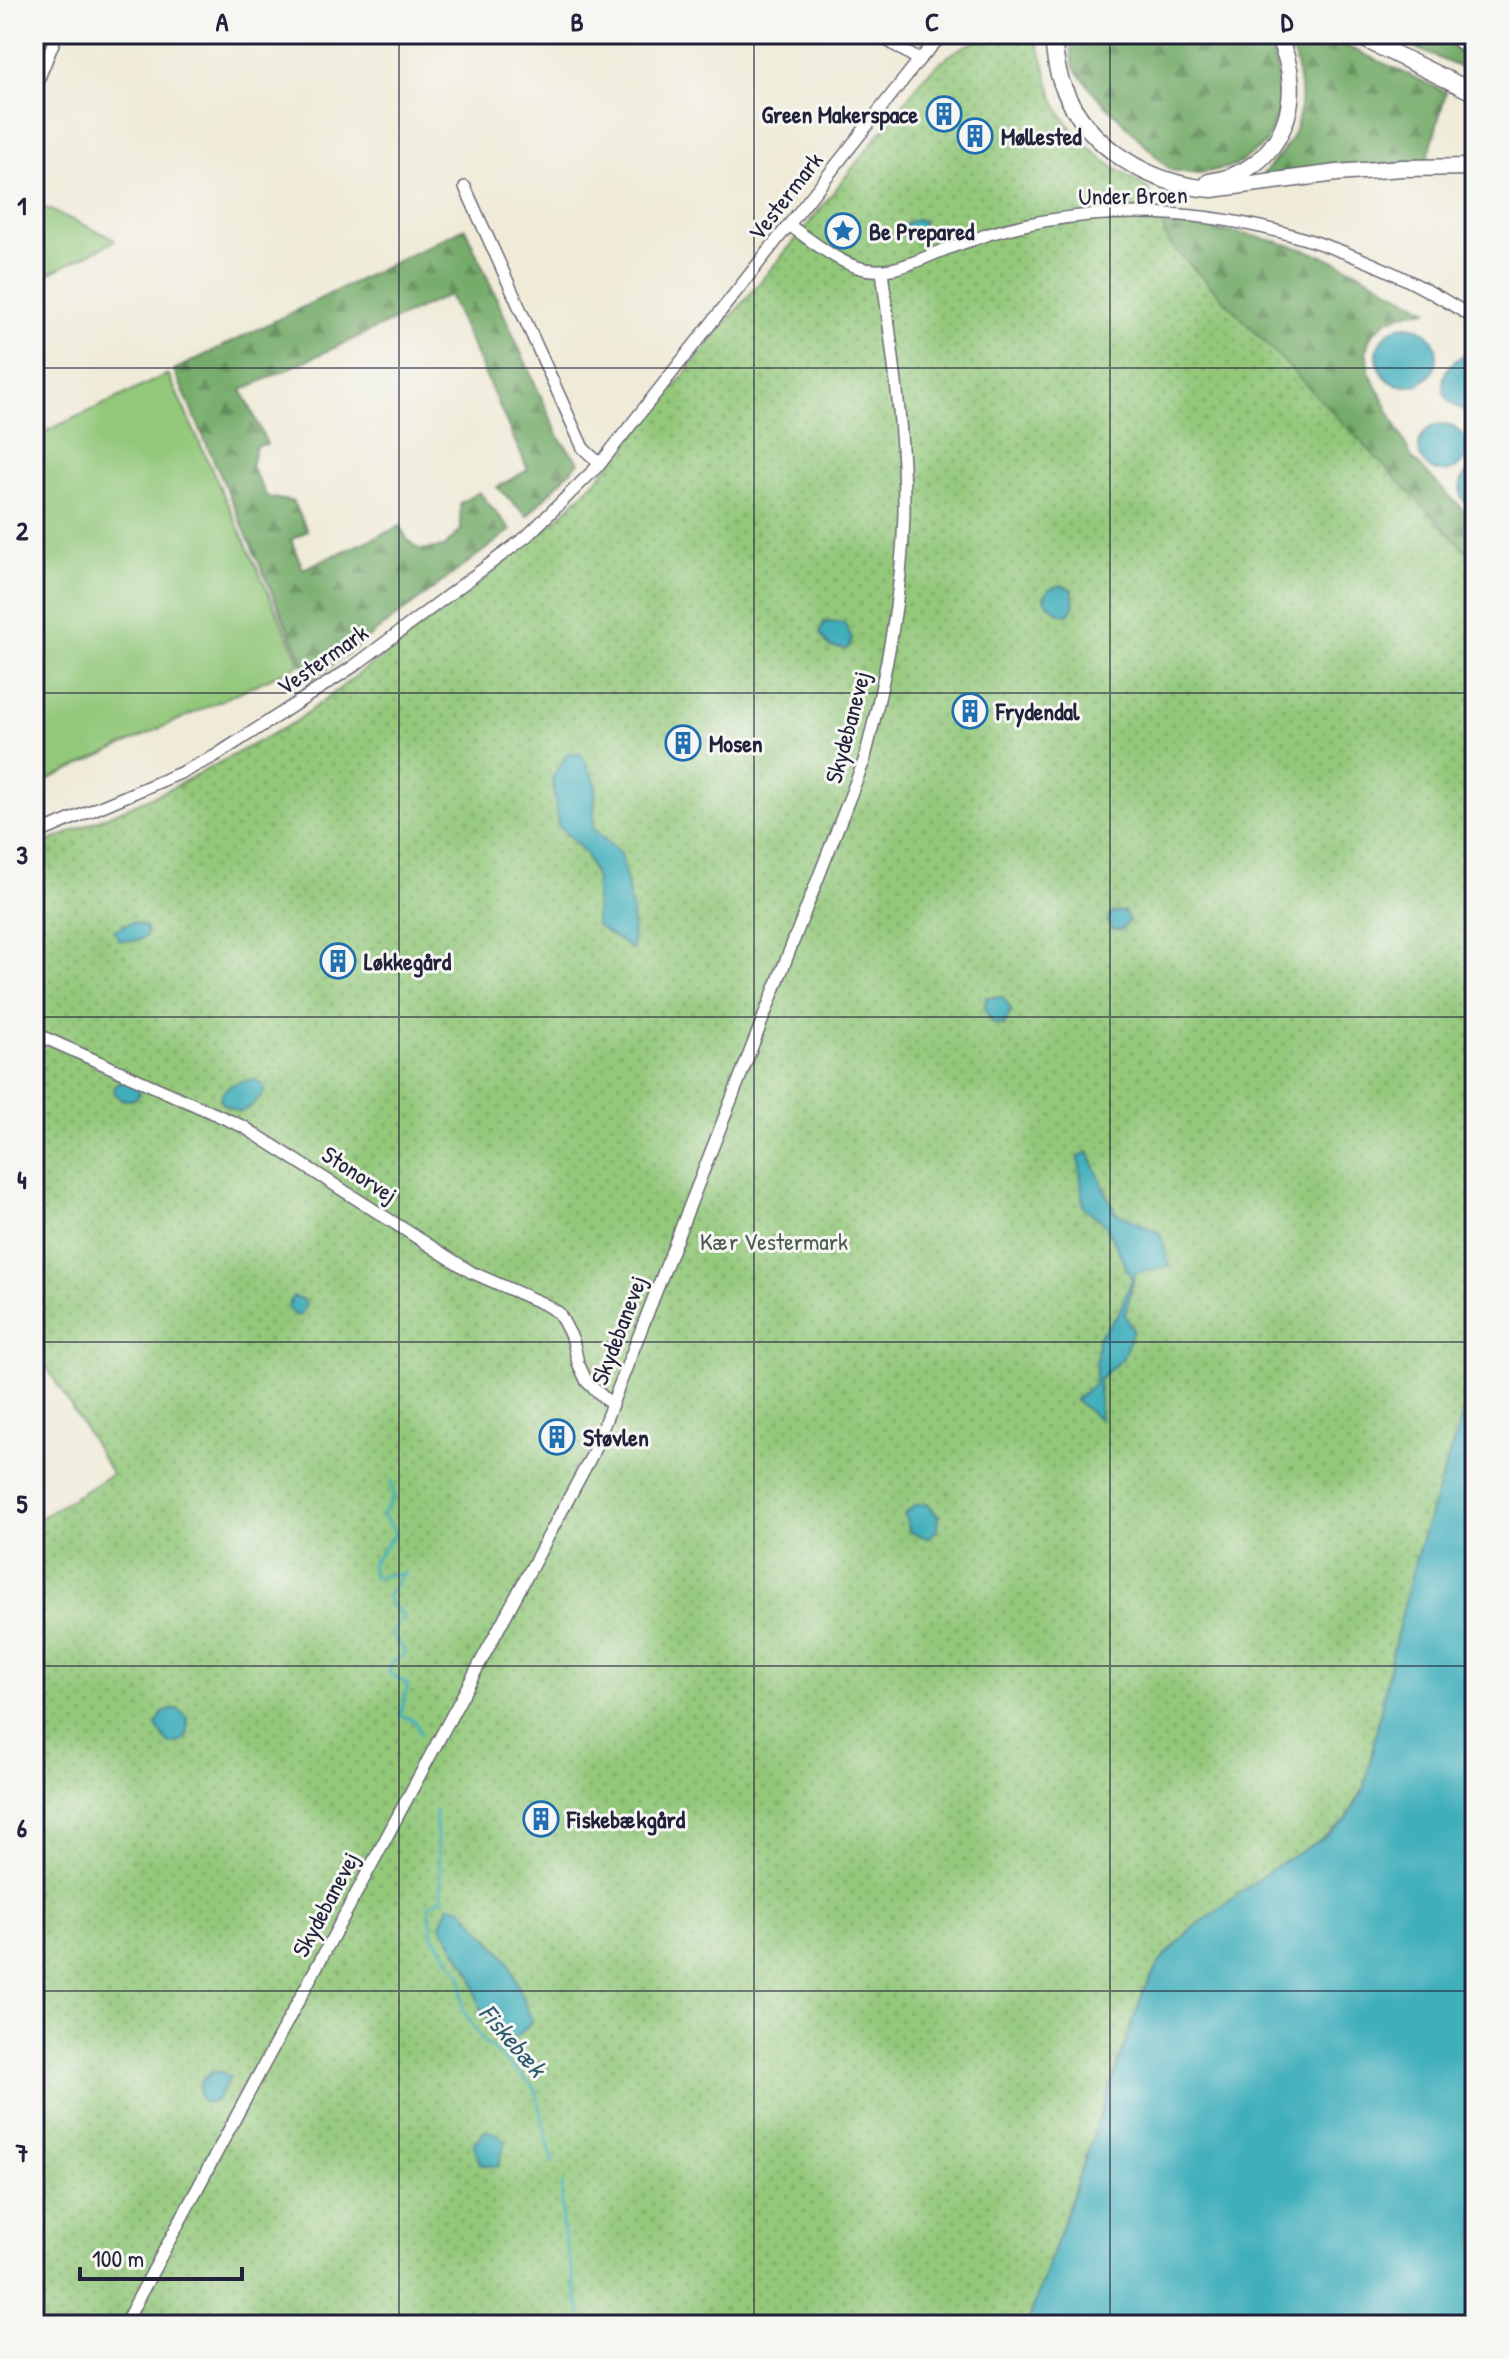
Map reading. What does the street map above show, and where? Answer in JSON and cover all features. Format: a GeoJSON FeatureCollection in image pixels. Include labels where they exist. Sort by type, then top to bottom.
{"type":"FeatureCollection","features":[{"type":"Feature","properties":{"kind":"highway"},"geometry":{"type":"LineString","coordinates":[[1053,34],[1055,62],[1064,89],[1077,114],[1094,136],[1113,152],[1153,175],[1175,182],[1196,188],[1233,188],[1337,173],[1475,167]]}},
{"type":"Feature","properties":{"kind":"highway"},"geometry":{"type":"LineString","coordinates":[[1175,182],[1199,183],[1239,173],[1271,147],[1282,130],[1292,89],[1290,68],[1276,34]]}},
{"type":"Feature","properties":{"kind":"highway"},"geometry":{"type":"LineString","coordinates":[[1356,34],[1475,84]]}},
{"type":"Feature","properties":{"kind":"highway"},"geometry":{"type":"LineString","coordinates":[[1356,34],[1475,93]]}},
{"type":"Feature","properties":{"kind":"highway"},"geometry":{"type":"LineString","coordinates":[[1451,34],[1475,49]]}},
{"type":"Feature","properties":{"kind":"street"},"geometry":{"type":"LineString","coordinates":[[34,90],[57,34]]}},
{"type":"Feature","properties":{"kind":"street"},"geometry":{"type":"LineString","coordinates":[[877,34],[919,60]]}},
{"type":"Feature","properties":{"kind":"street","name":"Vestermark"},"geometry":{"type":"LineString","coordinates":[[34,835],[215,756],[354,666],[527,536],[600,464],[919,60],[948,34]]}},
{"type":"Feature","properties":{"kind":"street"},"geometry":{"type":"LineString","coordinates":[[465,187],[583,448],[600,464]]}},
{"type":"Feature","properties":{"kind":"street","name":"Under Broen"},"geometry":{"type":"LineString","coordinates":[[882,271],[993,233],[1053,219],[1119,213],[1176,213],[1268,228],[1318,242],[1382,267],[1475,319]]}},
{"type":"Feature","properties":{"kind":"street"},"geometry":{"type":"LineString","coordinates":[[790,226],[858,268],[882,271]]}},
{"type":"Feature","properties":{"kind":"street","name":"Skydebanevej"},"geometry":{"type":"LineString","coordinates":[[124,2325],[592,1455],[840,827],[864,761],[881,693],[901,572],[904,512],[899,409],[882,271]]}},
{"type":"Feature","properties":{"kind":"street","name":"Stonorvej"},"geometry":{"type":"LineString","coordinates":[[34,1033],[244,1127],[471,1272],[559,1313],[573,1340],[578,1363],[587,1382],[612,1405]]}},
{"type":"Feature","properties":{"kind":"green space","name":"Kær Vestermark"},"geometry":{"type":"Polygon","coordinates":[[[1019,34],[1037,43],[1053,96],[1070,126],[1106,162],[1149,189],[1168,242],[1475,560],[1475,1391],[1464,1410],[1393,1650],[1365,1787],[1347,1819],[1321,1840],[1276,1866],[1189,1931],[1159,1963],[1143,1993],[1025,2325],[34,2325],[34,1522],[112,1474],[34,1346],[34,848],[170,789],[295,722],[491,574],[553,523],[601,475],[657,409],[925,76],[968,45],[1019,34]]]}},
{"type":"Feature","properties":{"kind":"green space"},"geometry":{"type":"Polygon","coordinates":[[[1068,34],[1260,34],[1273,53],[1280,86],[1278,112],[1266,143],[1235,166],[1197,174],[1170,170],[1095,94],[1074,67],[1068,34]]]}},
{"type":"Feature","properties":{"kind":"green space"},"geometry":{"type":"Polygon","coordinates":[[[1287,34],[1320,34],[1446,92],[1427,161],[1260,178],[1288,144],[1298,120],[1300,83],[1287,34]]]}},
{"type":"Feature","properties":{"kind":"green space"},"geometry":{"type":"Polygon","coordinates":[[[1383,34],[1435,34],[1475,58],[1475,74],[1383,34]]]}},
{"type":"Feature","properties":{"kind":"green space"},"geometry":{"type":"Polygon","coordinates":[[[34,203],[111,237],[115,241],[34,281],[34,203]]]}},
{"type":"Feature","properties":{"kind":"green space"},"geometry":{"type":"Polygon","coordinates":[[[1139,223],[1215,230],[1291,245],[1340,263],[1428,310],[1387,320],[1371,335],[1366,350],[1369,371],[1412,458],[1475,522],[1475,566],[1139,223]]]}},
{"type":"Feature","properties":{"kind":"green space"},"geometry":{"type":"Polygon","coordinates":[[[465,228],[560,439],[579,462],[527,516],[497,487],[528,470],[449,295],[242,390],[267,444],[256,446],[251,466],[267,497],[294,502],[307,531],[291,540],[303,569],[401,526],[406,538],[420,550],[444,547],[461,530],[460,503],[479,492],[511,530],[311,681],[174,370],[465,228]]]}},
{"type":"Feature","properties":{"kind":"green space"},"geometry":{"type":"Polygon","coordinates":[[[168,374],[301,664],[34,786],[34,437],[168,374]]]}},
{"type":"Feature","properties":{"kind":"water"},"geometry":{"type":"Polygon","coordinates":[[[916,219],[923,221],[923,229],[906,237],[902,235],[900,227],[916,219]]]}},
{"type":"Feature","properties":{"kind":"water"},"geometry":{"type":"Polygon","coordinates":[[[1407,326],[1428,335],[1437,356],[1428,377],[1407,386],[1386,377],[1377,356],[1386,335],[1407,326]]]}},
{"type":"Feature","properties":{"kind":"water"},"geometry":{"type":"Polygon","coordinates":[[[1475,355],[1475,411],[1452,404],[1443,386],[1444,375],[1450,366],[1459,358],[1475,355]]]}},
{"type":"Feature","properties":{"kind":"water"},"geometry":{"type":"Polygon","coordinates":[[[1443,424],[1460,431],[1467,448],[1460,465],[1443,472],[1426,465],[1419,448],[1426,431],[1443,424]]]}},
{"type":"Feature","properties":{"kind":"water"},"geometry":{"type":"Polygon","coordinates":[[[1475,467],[1475,511],[1464,501],[1460,489],[1464,477],[1475,467]]]}},
{"type":"Feature","properties":{"kind":"water"},"geometry":{"type":"Polygon","coordinates":[[[1060,585],[1072,589],[1074,605],[1068,615],[1054,610],[1044,598],[1049,589],[1060,585]]]}},
{"type":"Feature","properties":{"kind":"water"},"geometry":{"type":"Polygon","coordinates":[[[824,622],[844,623],[852,638],[848,649],[830,647],[820,633],[824,622]]]}},
{"type":"Feature","properties":{"kind":"water"},"geometry":{"type":"Polygon","coordinates":[[[568,753],[581,754],[596,783],[593,829],[621,854],[632,909],[633,950],[596,925],[596,879],[585,852],[558,825],[552,778],[568,753]]]}},
{"type":"Feature","properties":{"kind":"water"},"geometry":{"type":"Polygon","coordinates":[[[1124,911],[1129,921],[1121,930],[1112,929],[1107,921],[1112,913],[1124,911]]]}},
{"type":"Feature","properties":{"kind":"water"},"geometry":{"type":"Polygon","coordinates":[[[132,922],[146,927],[146,936],[135,941],[119,940],[114,930],[132,922]]]}},
{"type":"Feature","properties":{"kind":"water"},"geometry":{"type":"Polygon","coordinates":[[[986,997],[1003,997],[1011,1009],[1004,1025],[993,1023],[985,1010],[986,997]]]}},
{"type":"Feature","properties":{"kind":"water"},"geometry":{"type":"Polygon","coordinates":[[[255,1079],[264,1086],[264,1093],[249,1108],[240,1112],[224,1105],[220,1098],[226,1089],[255,1079]]]}},
{"type":"Feature","properties":{"kind":"water"},"geometry":{"type":"Polygon","coordinates":[[[126,1080],[134,1084],[140,1094],[133,1100],[120,1099],[114,1092],[115,1086],[126,1080]]]}},
{"type":"Feature","properties":{"kind":"water"},"geometry":{"type":"Polygon","coordinates":[[[1088,1152],[1115,1212],[1160,1233],[1170,1266],[1135,1273],[1125,1315],[1133,1330],[1123,1358],[1099,1379],[1100,1420],[1075,1400],[1095,1383],[1098,1337],[1118,1315],[1132,1279],[1106,1225],[1083,1206],[1079,1157],[1088,1152]]]}},
{"type":"Feature","properties":{"kind":"water"},"geometry":{"type":"Polygon","coordinates":[[[293,1296],[304,1300],[306,1305],[300,1316],[293,1314],[288,1307],[293,1296]]]}},
{"type":"Feature","properties":{"kind":"water"},"geometry":{"type":"Polygon","coordinates":[[[1475,1391],[1475,2325],[1025,2325],[1143,1993],[1159,1963],[1189,1931],[1276,1866],[1321,1840],[1347,1819],[1365,1787],[1416,1557],[1464,1410],[1475,1391]]]}},
{"type":"Feature","properties":{"kind":"water"},"geometry":{"type":"Polygon","coordinates":[[[928,1504],[938,1516],[937,1531],[927,1538],[910,1532],[904,1514],[916,1505],[928,1504]]]}},
{"type":"Feature","properties":{"kind":"water"},"geometry":{"type":"Polygon","coordinates":[[[178,1709],[187,1718],[188,1733],[182,1742],[169,1744],[156,1726],[163,1712],[178,1709]]]}},
{"type":"Feature","properties":{"kind":"water"},"geometry":{"type":"Polygon","coordinates":[[[449,1905],[462,1908],[508,1960],[532,2021],[514,2040],[504,2037],[480,2008],[471,1974],[441,1925],[449,1905]]]}},
{"type":"Feature","properties":{"kind":"water"},"geometry":{"type":"Polygon","coordinates":[[[211,2072],[222,2072],[230,2077],[216,2100],[210,2103],[202,2101],[199,2093],[201,2082],[211,2072]]]}},
{"type":"Feature","properties":{"kind":"water"},"geometry":{"type":"Polygon","coordinates":[[[486,2130],[506,2141],[498,2167],[480,2164],[474,2143],[486,2130]]]}},
{"type":"Feature","properties":{"kind":"waterway","name":"Fiskebæk"},"geometry":{"type":"LineString","coordinates":[[391,1481],[394,1497],[382,1515],[396,1533],[371,1564],[374,1577],[404,1573],[387,1597],[404,1617],[391,1633],[406,1653],[393,1661],[389,1673],[408,1685],[400,1715],[415,1721],[420,1733]]}},
{"type":"Feature","properties":{"kind":"waterway","name":"Fiskebæk"},"geometry":{"type":"LineString","coordinates":[[435,1811],[442,1898],[429,1906],[433,1936],[462,1976],[463,2010],[482,2040],[535,2088],[553,2163]]}},
{"type":"Feature","properties":{"kind":"waterway","name":"Fiskebæk"},"geometry":{"type":"LineString","coordinates":[[562,2185],[562,2224],[583,2325]]}},
{"type":"Feature","properties":{"kind":"place","name":"Green Makerspace"},"geometry":{"type":"Point","coordinates":[944,114]}},
{"type":"Feature","properties":{"kind":"place","name":"Møllested"},"geometry":{"type":"Point","coordinates":[975,136]}},
{"type":"Feature","properties":{"kind":"place","name":"Be Prepared"},"geometry":{"type":"Point","coordinates":[843,231]}},
{"type":"Feature","properties":{"kind":"place","name":"Frydendal"},"geometry":{"type":"Point","coordinates":[970,711]}},
{"type":"Feature","properties":{"kind":"place","name":"Mosen"},"geometry":{"type":"Point","coordinates":[683,743]}},
{"type":"Feature","properties":{"kind":"place","name":"Løkkegård"},"geometry":{"type":"Point","coordinates":[338,961]}},
{"type":"Feature","properties":{"kind":"place","name":"Støvlen"},"geometry":{"type":"Point","coordinates":[557,1437]}},
{"type":"Feature","properties":{"kind":"place","name":"Fiskebækgård"},"geometry":{"type":"Point","coordinates":[541,1819]}}]}
